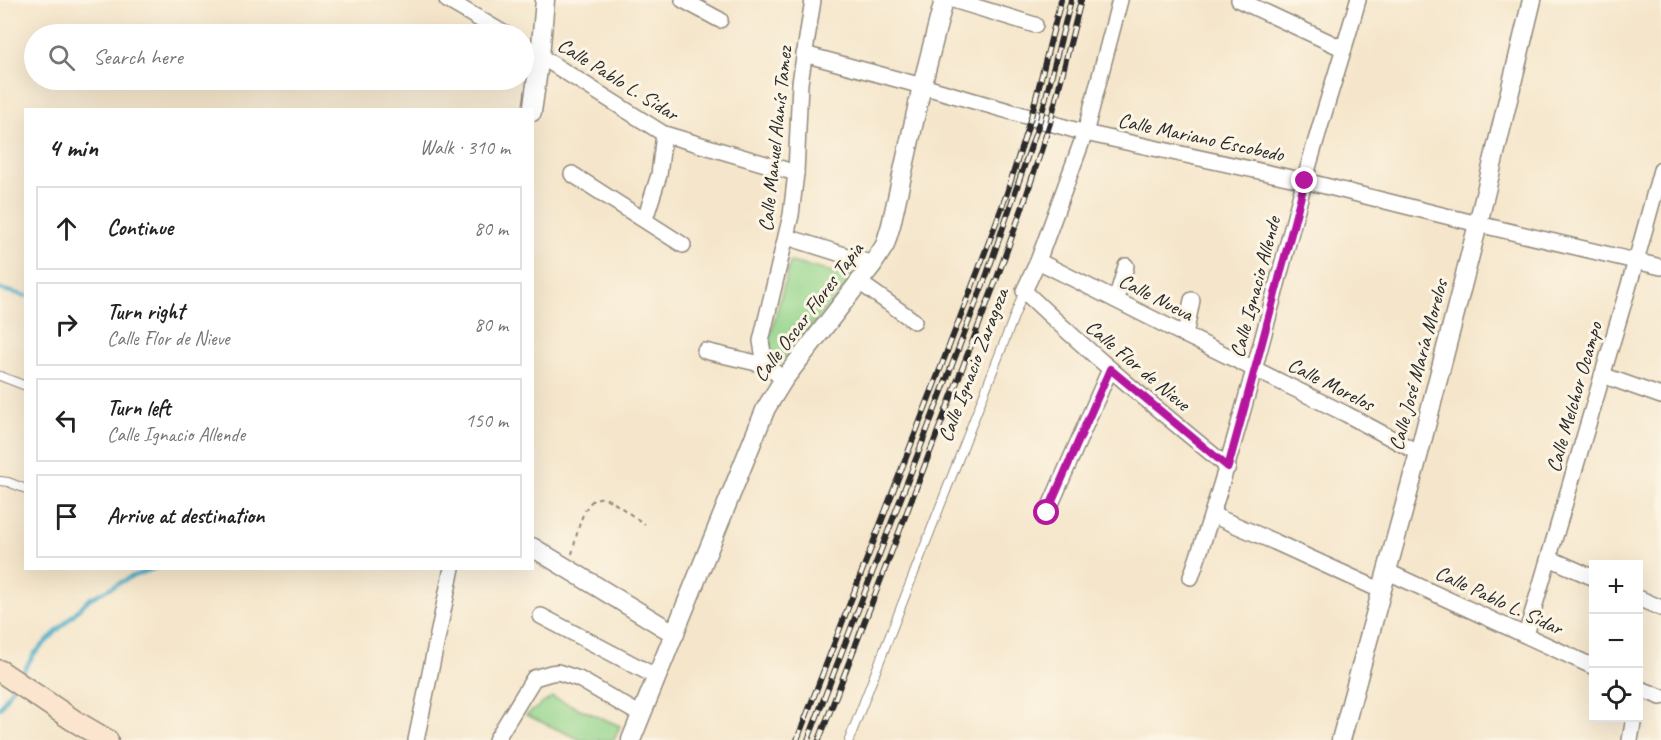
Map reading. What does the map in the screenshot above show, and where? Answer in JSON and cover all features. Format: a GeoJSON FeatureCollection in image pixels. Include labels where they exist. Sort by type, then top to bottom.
{"type":"FeatureCollection","features":[{"type":"Feature","properties":{"kind":"main road"},"geometry":{"type":"LineString","coordinates":[[0,672],[106,740]]}},
{"type":"Feature","properties":{"kind":"street"},"geometry":{"type":"LineString","coordinates":[[447,0],[488,24]]}},
{"type":"Feature","properties":{"kind":"street"},"geometry":{"type":"LineString","coordinates":[[533,108],[545,0]]}},
{"type":"Feature","properties":{"kind":"street","name":"Calle Manuel Alanís Tamez"},"geometry":{"type":"LineString","coordinates":[[765,365],[762,341],[791,215],[796,173],[797,116],[813,0]]}},
{"type":"Feature","properties":{"kind":"street","name":"Calle Oscar Flores Tapia"},"geometry":{"type":"LineString","coordinates":[[631,740],[766,408],[784,379],[873,264],[885,245],[944,0]]}},
{"type":"Feature","properties":{"kind":"street"},"geometry":{"type":"LineString","coordinates":[[953,0],[1035,25]]}},
{"type":"Feature","properties":{"kind":"street","name":"Calle Ignacio Zaragoza"},"geometry":{"type":"LineString","coordinates":[[1024,291],[1038,261],[1085,133],[1120,0]]}},
{"type":"Feature","properties":{"kind":"street"},"geometry":{"type":"LineString","coordinates":[[1239,0],[1344,49]]}},
{"type":"Feature","properties":{"kind":"street","name":"Calle Ignacio Allende"},"geometry":{"type":"LineString","coordinates":[[1191,577],[1228,467],[1305,181],[1358,0]]}},
{"type":"Feature","properties":{"kind":"street","name":"Calle José María Morelos"},"geometry":{"type":"LineString","coordinates":[[1341,740],[1419,453],[1478,224],[1532,0]]}},
{"type":"Feature","properties":{"kind":"street"},"geometry":{"type":"LineString","coordinates":[[689,1],[720,20]]}},
{"type":"Feature","properties":{"kind":"street","name":"Calle Pablo L. Sidar"},"geometry":{"type":"LineString","coordinates":[[534,52],[664,134],[796,173]]}},
{"type":"Feature","properties":{"kind":"street","name":"Calle Mariano Escobedo"},"geometry":{"type":"LineString","coordinates":[[804,54],[1085,133],[1305,181],[1661,267]]}},
{"type":"Feature","properties":{"kind":"street"},"geometry":{"type":"LineString","coordinates":[[645,219],[659,175],[664,134]]}},
{"type":"Feature","properties":{"kind":"street","name":"Calle Melchor Ocampo"},"geometry":{"type":"LineString","coordinates":[[1526,635],[1661,170]]}},
{"type":"Feature","properties":{"kind":"street"},"geometry":{"type":"LineString","coordinates":[[572,174],[683,244]]}},
{"type":"Feature","properties":{"kind":"street"},"geometry":{"type":"LineString","coordinates":[[787,237],[873,264]]}},
{"type":"Feature","properties":{"kind":"street","name":"Calle Nueva"},"geometry":{"type":"LineString","coordinates":[[1038,261],[1255,369]]}},
{"type":"Feature","properties":{"kind":"street"},"geometry":{"type":"LineString","coordinates":[[1116,300],[1126,266]]}},
{"type":"Feature","properties":{"kind":"street"},"geometry":{"type":"LineString","coordinates":[[859,282],[914,321]]}},
{"type":"Feature","properties":{"kind":"street","name":"Calle Flor de Nieve"},"geometry":{"type":"LineString","coordinates":[[1024,291],[1110,369],[1228,467]]}},
{"type":"Feature","properties":{"kind":"street"},"geometry":{"type":"LineString","coordinates":[[1185,335],[1192,300]]}},
{"type":"Feature","properties":{"kind":"street"},"geometry":{"type":"LineString","coordinates":[[705,351],[765,365],[784,379]]}},
{"type":"Feature","properties":{"kind":"street"},"geometry":{"type":"LineString","coordinates":[[1047,513],[1110,369]]}},
{"type":"Feature","properties":{"kind":"street","name":"Calle Morelos"},"geometry":{"type":"LineString","coordinates":[[1255,369],[1419,453]]}},
{"type":"Feature","properties":{"kind":"street"},"geometry":{"type":"LineString","coordinates":[[1602,375],[1661,396]]}},
{"type":"Feature","properties":{"kind":"street"},"geometry":{"type":"LineString","coordinates":[[1212,515],[1380,590]]}},
{"type":"Feature","properties":{"kind":"street"},"geometry":{"type":"LineString","coordinates":[[534,548],[675,634]]}},
{"type":"Feature","properties":{"kind":"street"},"geometry":{"type":"LineString","coordinates":[[1550,558],[1589,576]]}},
{"type":"Feature","properties":{"kind":"street"},"geometry":{"type":"LineString","coordinates":[[416,740],[452,570]]}},
{"type":"Feature","properties":{"kind":"street","name":"Calle Pablo L. Sidar"},"geometry":{"type":"LineString","coordinates":[[1386,571],[1589,665]]}},
{"type":"Feature","properties":{"kind":"street"},"geometry":{"type":"LineString","coordinates":[[1643,600],[1661,608]]}},
{"type":"Feature","properties":{"kind":"street"},"geometry":{"type":"LineString","coordinates":[[541,616],[657,677]]}},
{"type":"Feature","properties":{"kind":"street"},"geometry":{"type":"LineString","coordinates":[[496,740],[534,678],[550,673],[567,674],[579,679],[641,715]]}},
{"type":"Feature","properties":{"kind":"street"},"geometry":{"type":"LineString","coordinates":[[1643,690],[1661,697]]}},
{"type":"Feature","properties":{"kind":"street"},"geometry":{"type":"LineString","coordinates":[[1630,740],[1633,722]]}},
{"type":"Feature","properties":{"kind":"lane","name":"Calle Ignacio Zaragoza"},"geometry":{"type":"LineString","coordinates":[[849,740],[1024,291]]}},
{"type":"Feature","properties":{"kind":"lane"},"geometry":{"type":"LineString","coordinates":[[0,376],[24,385]]}},
{"type":"Feature","properties":{"kind":"lane"},"geometry":{"type":"LineString","coordinates":[[0,481],[24,488]]}},
{"type":"Feature","properties":{"kind":"path"},"geometry":{"type":"LineString","coordinates":[[568,568],[582,518],[588,504],[593,499],[598,497],[608,500],[645,524]]}},
{"type":"Feature","properties":{"kind":"green space"},"geometry":{"type":"Polygon","coordinates":[[[790,262],[854,277],[777,366],[768,345],[790,262]]]}},
{"type":"Feature","properties":{"kind":"green space"},"geometry":{"type":"Polygon","coordinates":[[[552,697],[620,726],[614,740],[581,740],[526,715],[552,697]]]}},
{"type":"Feature","properties":{"kind":"waterway"},"geometry":{"type":"LineString","coordinates":[[0,289],[24,295]]}},
{"type":"Feature","properties":{"kind":"waterway"},"geometry":{"type":"LineString","coordinates":[[20,677],[34,654],[89,599],[131,577],[150,570]]}},
{"type":"Feature","properties":{"kind":"waterway"},"geometry":{"type":"LineString","coordinates":[[0,708],[12,688]]}},
{"type":"Feature","properties":{"kind":"railway"},"geometry":{"type":"LineString","coordinates":[[797,740],[1006,196],[1031,117],[1061,0]]}},
{"type":"Feature","properties":{"kind":"railway"},"geometry":{"type":"LineString","coordinates":[[808,740],[987,274],[1040,120],[1071,0]]}},
{"type":"Feature","properties":{"kind":"railway"},"geometry":{"type":"LineString","coordinates":[[819,740],[1024,203],[1050,123],[1081,0]]}},
{"type":"Feature","properties":{"kind":"route"},"geometry":{"type":"LineString","coordinates":[[1047,513],[1110,369],[1228,467],[1305,181]]}}]}
